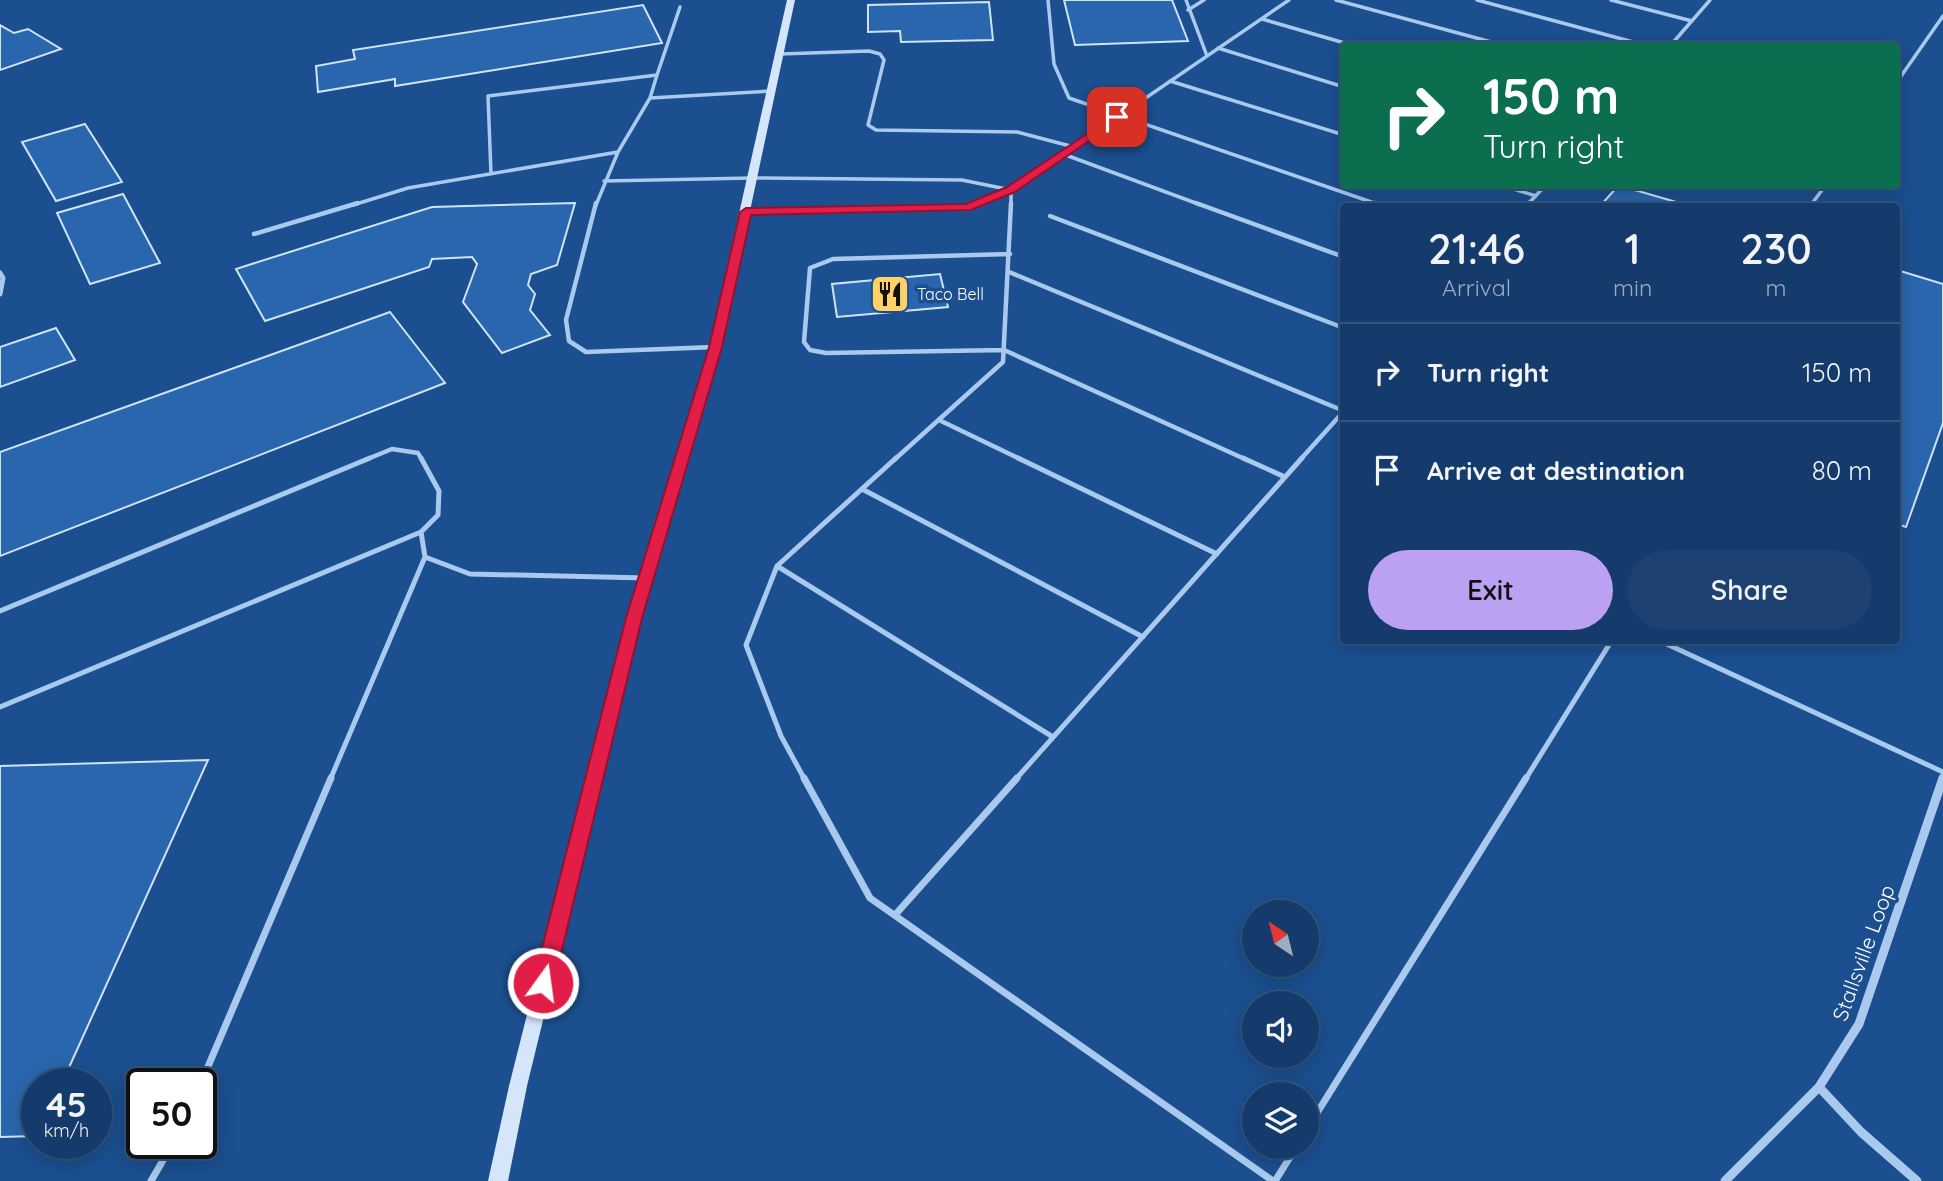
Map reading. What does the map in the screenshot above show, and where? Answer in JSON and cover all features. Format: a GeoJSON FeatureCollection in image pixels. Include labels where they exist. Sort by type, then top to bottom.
{"type":"FeatureCollection","features":[{"type":"Feature","properties":{"kind":"main road"},"geometry":{"type":"LineString","coordinates":[[498,1181],[603,739],[646,579],[715,347],[792,0]]}},
{"type":"Feature","properties":{"kind":"street"},"geometry":{"type":"LineString","coordinates":[[0,273],[4,278],[0,294]]}},
{"type":"Feature","properties":{"kind":"street","name":"Stallsville Loop"},"geometry":{"type":"LineString","coordinates":[[1725,1181],[1819,1087],[1859,1024],[1943,775]]}},
{"type":"Feature","properties":{"kind":"street"},"geometry":{"type":"LineString","coordinates":[[1819,1087],[1861,1132],[1917,1181]]}},
{"type":"Feature","properties":{"kind":"lane"},"geometry":{"type":"LineString","coordinates":[[1048,0],[1053,63],[1060,88],[1069,98],[1117,117],[1375,203]]}},
{"type":"Feature","properties":{"kind":"lane"},"geometry":{"type":"LineString","coordinates":[[1186,0],[1207,56]]}},
{"type":"Feature","properties":{"kind":"lane"},"geometry":{"type":"LineString","coordinates":[[1188,9],[1204,0]]}},
{"type":"Feature","properties":{"kind":"lane"},"geometry":{"type":"LineString","coordinates":[[746,212],[967,208],[1011,190],[1289,0]]}},
{"type":"Feature","properties":{"kind":"lane"},"geometry":{"type":"LineString","coordinates":[[1336,0],[1491,42]]}},
{"type":"Feature","properties":{"kind":"lane"},"geometry":{"type":"LineString","coordinates":[[1477,0],[1633,42]]}},
{"type":"Feature","properties":{"kind":"lane"},"geometry":{"type":"LineString","coordinates":[[1611,0],[1692,21]]}},
{"type":"Feature","properties":{"kind":"lane"},"geometry":{"type":"LineString","coordinates":[[1674,42],[1710,0]]}},
{"type":"Feature","properties":{"kind":"lane"},"geometry":{"type":"LineString","coordinates":[[680,7],[650,98],[604,181],[566,320],[569,341],[586,352],[715,347]]}},
{"type":"Feature","properties":{"kind":"lane"},"geometry":{"type":"LineString","coordinates":[[1900,78],[1943,16]]}},
{"type":"Feature","properties":{"kind":"lane"},"geometry":{"type":"LineString","coordinates":[[1262,19],[1341,42]]}},
{"type":"Feature","properties":{"kind":"lane"},"geometry":{"type":"LineString","coordinates":[[1218,48],[1340,86]]}},
{"type":"Feature","properties":{"kind":"lane"},"geometry":{"type":"LineString","coordinates":[[780,54],[869,51],[880,54],[884,60],[869,125],[876,130],[1017,132],[1074,147]]}},
{"type":"Feature","properties":{"kind":"lane"},"geometry":{"type":"LineString","coordinates":[[491,174],[488,96],[657,75]]}},
{"type":"Feature","properties":{"kind":"lane"},"geometry":{"type":"LineString","coordinates":[[1170,81],[1340,134]]}},
{"type":"Feature","properties":{"kind":"lane"},"geometry":{"type":"LineString","coordinates":[[650,98],[772,91]]}},
{"type":"Feature","properties":{"kind":"lane"},"geometry":{"type":"LineString","coordinates":[[254,234],[408,188],[618,152]]}},
{"type":"Feature","properties":{"kind":"lane"},"geometry":{"type":"LineString","coordinates":[[1063,154],[1340,256]]}},
{"type":"Feature","properties":{"kind":"lane"},"geometry":{"type":"LineString","coordinates":[[604,181],[752,178],[962,180],[1011,190]]}},
{"type":"Feature","properties":{"kind":"lane"},"geometry":{"type":"LineString","coordinates":[[1514,189],[1536,196]]}},
{"type":"Feature","properties":{"kind":"lane"},"geometry":{"type":"LineString","coordinates":[[1530,203],[1542,189]]}},
{"type":"Feature","properties":{"kind":"lane"},"geometry":{"type":"LineString","coordinates":[[1011,190],[1003,362],[777,566],[746,645],[781,736],[870,898],[1274,1181],[1288,1159]]}},
{"type":"Feature","properties":{"kind":"lane"},"geometry":{"type":"LineString","coordinates":[[1050,216],[1340,326]]}},
{"type":"Feature","properties":{"kind":"lane"},"geometry":{"type":"LineString","coordinates":[[1010,254],[833,259],[822,262],[810,268],[804,342],[810,350],[826,353],[1003,350],[1285,477]]}},
{"type":"Feature","properties":{"kind":"lane"},"geometry":{"type":"LineString","coordinates":[[1009,272],[1340,409]]}},
{"type":"Feature","properties":{"kind":"lane"},"geometry":{"type":"LineString","coordinates":[[895,915],[1340,415]]}},
{"type":"Feature","properties":{"kind":"lane"},"geometry":{"type":"LineString","coordinates":[[939,420],[1217,554]]}},
{"type":"Feature","properties":{"kind":"lane"},"geometry":{"type":"LineString","coordinates":[[0,611],[393,449],[418,453],[439,491],[438,515],[421,532],[0,707]]}},
{"type":"Feature","properties":{"kind":"lane"},"geometry":{"type":"LineString","coordinates":[[862,489],[1143,637]]}},
{"type":"Feature","properties":{"kind":"lane"},"geometry":{"type":"LineString","coordinates":[[207,1068],[425,558],[421,532]]}},
{"type":"Feature","properties":{"kind":"lane"},"geometry":{"type":"LineString","coordinates":[[425,558],[470,574],[646,579]]}},
{"type":"Feature","properties":{"kind":"lane"},"geometry":{"type":"LineString","coordinates":[[777,566],[1053,737]]}},
{"type":"Feature","properties":{"kind":"lane"},"geometry":{"type":"LineString","coordinates":[[1319,1110],[1610,644]]}},
{"type":"Feature","properties":{"kind":"lane"},"geometry":{"type":"LineString","coordinates":[[1666,644],[1943,775]]}},
{"type":"Feature","properties":{"kind":"lane"},"geometry":{"type":"LineString","coordinates":[[151,1181],[164,1159]]}},
{"type":"Feature","properties":{"kind":"building"},"geometry":{"type":"Polygon","coordinates":[[[1064,0],[1172,0],[1188,41],[1075,45],[1064,0]]]}},
{"type":"Feature","properties":{"kind":"building"},"geometry":{"type":"Polygon","coordinates":[[[989,2],[993,40],[901,42],[900,31],[868,32],[868,5],[989,2]]]}},
{"type":"Feature","properties":{"kind":"building"},"geometry":{"type":"Polygon","coordinates":[[[643,5],[662,43],[395,86],[395,79],[318,92],[316,66],[355,59],[353,50],[643,5]]]}},
{"type":"Feature","properties":{"kind":"building"},"geometry":{"type":"Polygon","coordinates":[[[0,25],[14,33],[28,29],[61,49],[0,70],[0,25]]]}},
{"type":"Feature","properties":{"kind":"building"},"geometry":{"type":"Polygon","coordinates":[[[85,124],[122,182],[56,201],[22,142],[85,124]]]}},
{"type":"Feature","properties":{"kind":"building"},"geometry":{"type":"Polygon","coordinates":[[[1615,189],[1631,189],[1680,203],[1603,203],[1615,189]]]}},
{"type":"Feature","properties":{"kind":"building"},"geometry":{"type":"Polygon","coordinates":[[[123,194],[160,263],[90,284],[57,213],[123,194]]]}},
{"type":"Feature","properties":{"kind":"building"},"geometry":{"type":"Polygon","coordinates":[[[575,203],[557,265],[531,274],[528,285],[535,294],[530,310],[550,335],[502,353],[463,302],[477,264],[472,257],[432,259],[429,267],[265,321],[236,269],[432,207],[575,203]]]}},
{"type":"Feature","properties":{"kind":"building"},"geometry":{"type":"Polygon","coordinates":[[[1900,271],[1943,284],[1943,423],[1906,527],[1900,525],[1900,271]]]}},
{"type":"Feature","properties":{"kind":"building"},"geometry":{"type":"Polygon","coordinates":[[[940,274],[948,307],[837,317],[832,284],[940,274]]]}},
{"type":"Feature","properties":{"kind":"building"},"geometry":{"type":"Polygon","coordinates":[[[390,312],[445,383],[0,556],[0,452],[390,312]]]}},
{"type":"Feature","properties":{"kind":"building"},"geometry":{"type":"Polygon","coordinates":[[[56,328],[75,360],[0,387],[0,347],[56,328]]]}},
{"type":"Feature","properties":{"kind":"building"},"geometry":{"type":"Polygon","coordinates":[[[208,760],[69,1068],[21,1068],[21,1136],[0,1137],[0,766],[208,760]]]}},
{"type":"Feature","properties":{"kind":"place","name":"Taco Bell"},"geometry":{"type":"Point","coordinates":[890,294]}},
{"type":"Feature","properties":{"kind":"route"},"geometry":{"type":"LineString","coordinates":[[543,983],[634,618],[715,347],[746,212],[967,208],[1011,190],[1117,117]]}}]}
